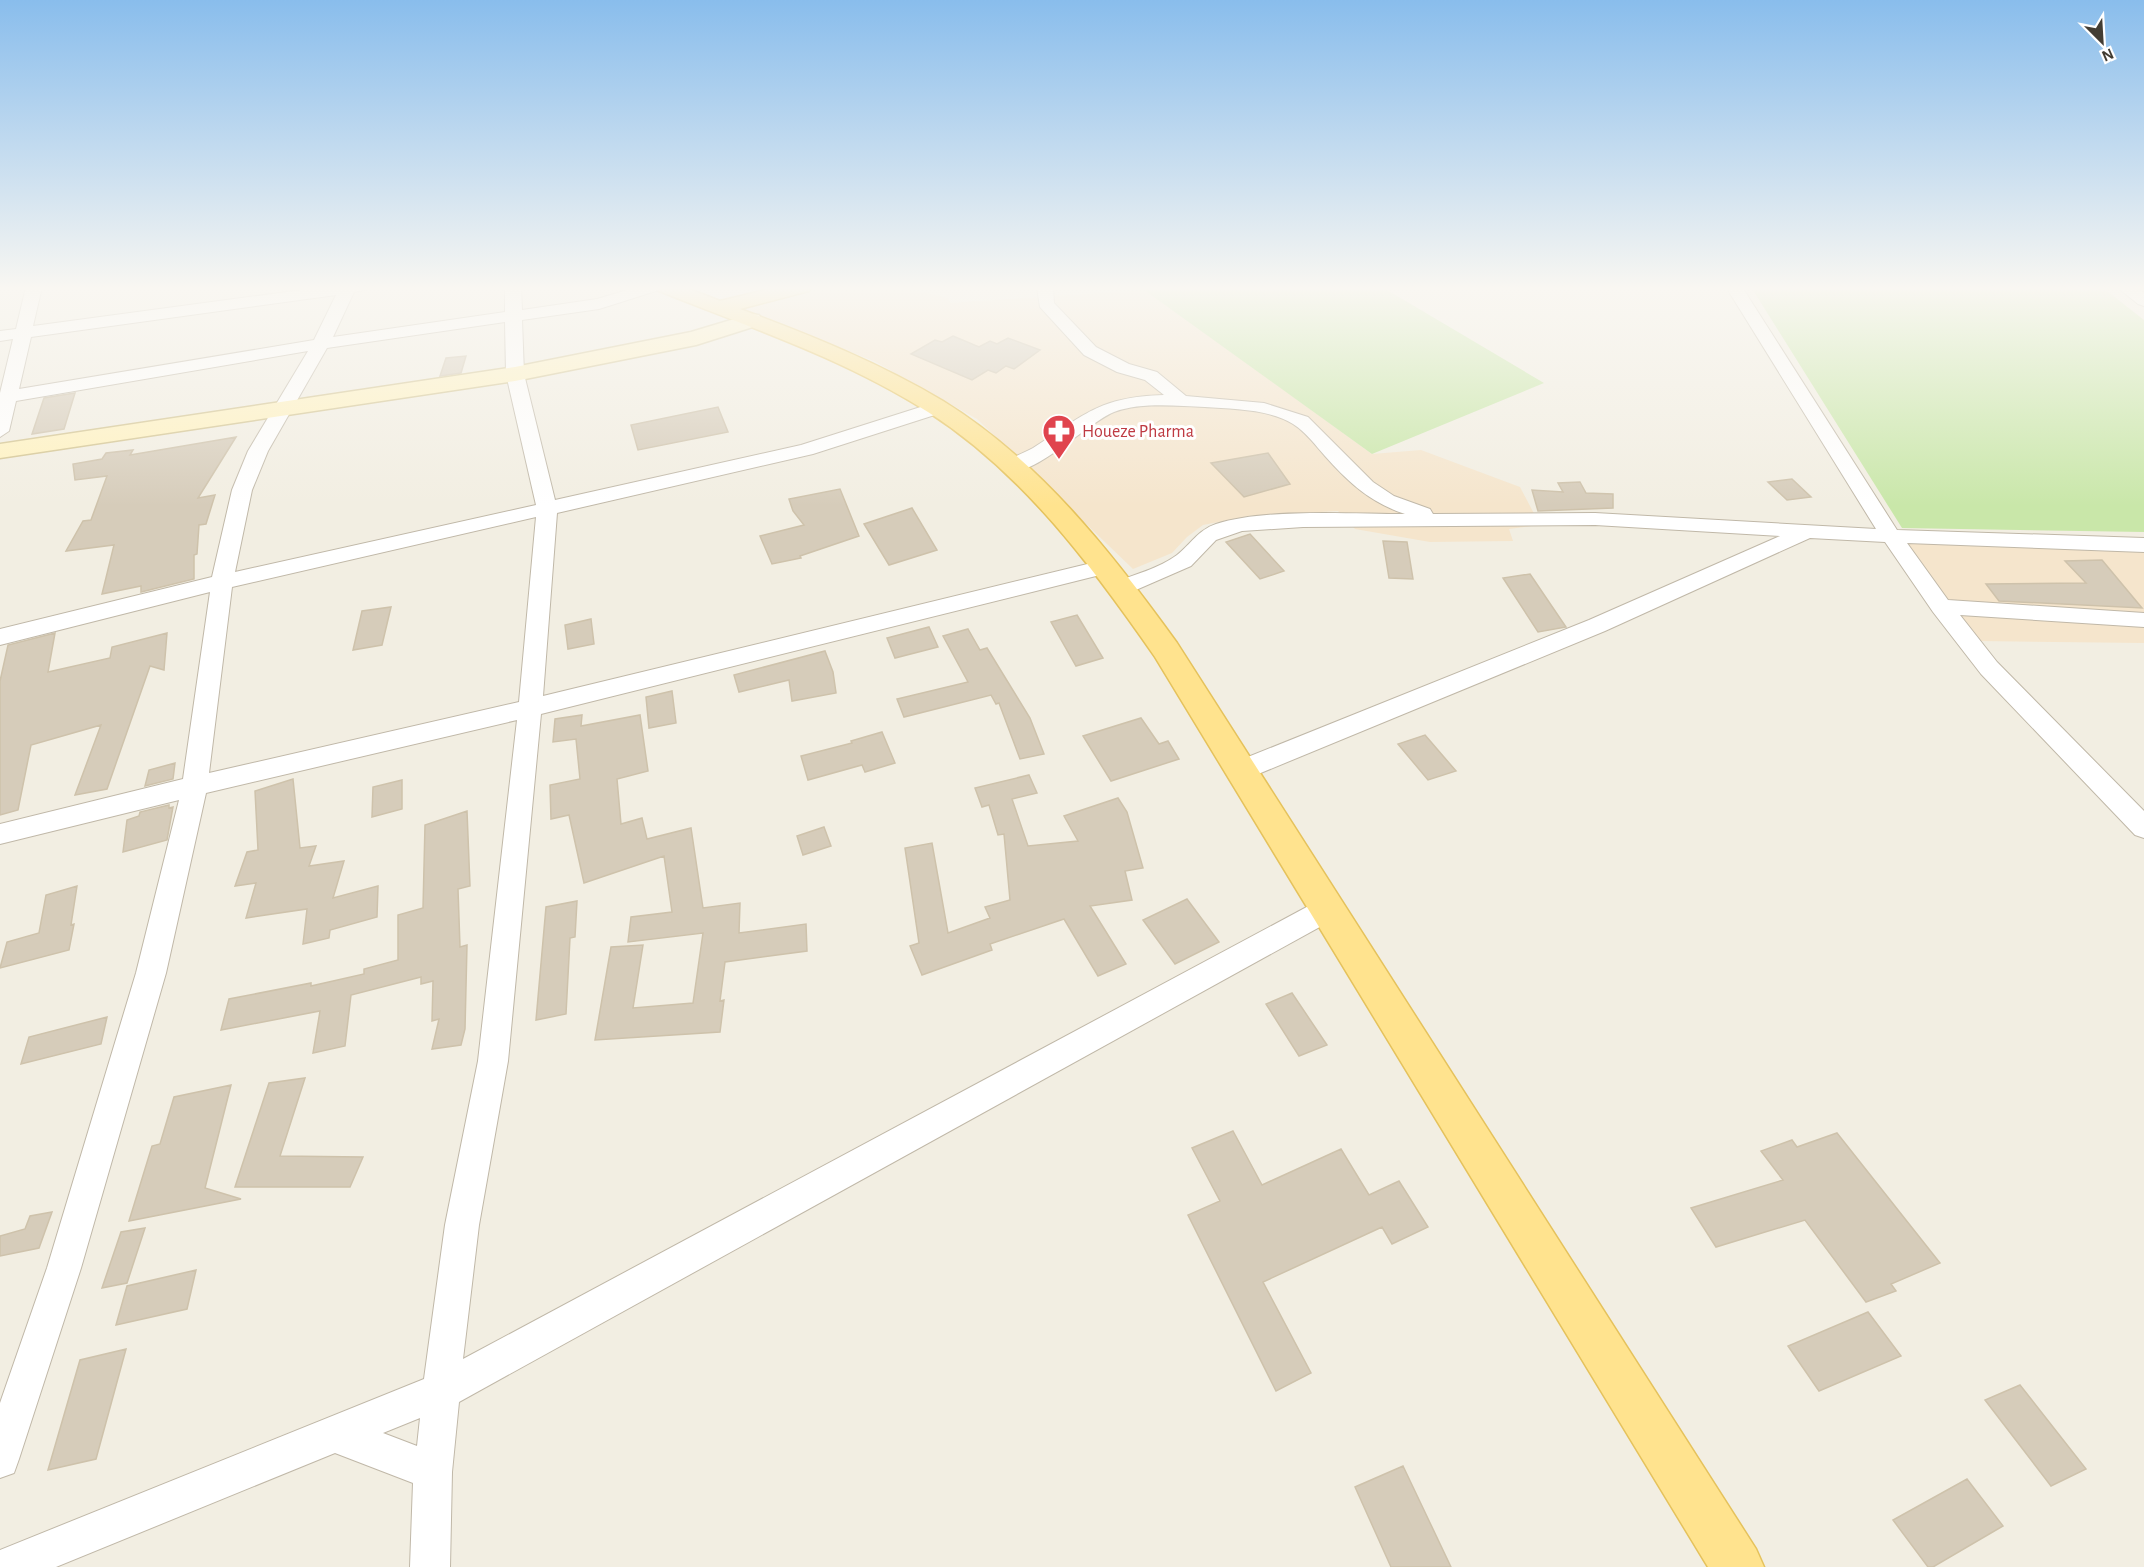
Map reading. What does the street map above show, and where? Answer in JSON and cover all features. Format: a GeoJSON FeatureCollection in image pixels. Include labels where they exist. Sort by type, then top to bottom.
{"type":"FeatureCollection","features":[{"type":"Feature","properties":{"kind":"main road"},"geometry":{"type":"LineString","coordinates":[[0,452],[515,374],[585,360]]}},
{"type":"Feature","properties":{"kind":"main road"},"geometry":{"type":"LineString","coordinates":[[849,360],[937,408],[987,445],[1051,506],[1112,578],[1166,650],[1242,770],[1326,910],[1738,1567]]}},
{"type":"Feature","properties":{"kind":"street"},"geometry":{"type":"LineString","coordinates":[[0,431],[4,397],[16,360]]}},
{"type":"Feature","properties":{"kind":"street"},"geometry":{"type":"LineString","coordinates":[[4,397],[225,360]]}},
{"type":"Feature","properties":{"kind":"street"},"geometry":{"type":"LineString","coordinates":[[0,1459],[64,1268],[151,973],[195,786],[222,582],[242,489],[258,451],[312,360]]}},
{"type":"Feature","properties":{"kind":"street"},"geometry":{"type":"LineString","coordinates":[[430,1567],[433,1472],[449,1314],[462,1225],[493,1061],[530,708],[547,508],[515,374],[515,360]]}},
{"type":"Feature","properties":{"kind":"street"},"geometry":{"type":"LineString","coordinates":[[1108,360],[1123,368],[1151,376],[1183,402]]}},
{"type":"Feature","properties":{"kind":"street"},"geometry":{"type":"LineString","coordinates":[[1780,360],[1891,536],[1941,607],[1989,668],[2144,828]]}},
{"type":"Feature","properties":{"kind":"street"},"geometry":{"type":"LineString","coordinates":[[1011,467],[1036,455],[1107,408],[1144,400],[1244,405],[1285,412],[1311,430],[1353,475],[1376,494],[1399,506],[1437,518]]}},
{"type":"Feature","properties":{"kind":"street"},"geometry":{"type":"LineString","coordinates":[[0,637],[222,582],[806,450],[937,408]]}},
{"type":"Feature","properties":{"kind":"street"},"geometry":{"type":"LineString","coordinates":[[0,834],[530,708],[1183,561],[1209,535],[1242,525],[1303,521],[1437,518],[1594,519],[1891,536],[2144,545]]}},
{"type":"Feature","properties":{"kind":"street"},"geometry":{"type":"LineString","coordinates":[[1242,770],[1369,715],[1651,603],[1810,530]]}},
{"type":"Feature","properties":{"kind":"street"},"geometry":{"type":"LineString","coordinates":[[1941,607],[2144,620]]}},
{"type":"Feature","properties":{"kind":"street"},"geometry":{"type":"LineString","coordinates":[[7,1567],[443,1390],[1326,910]]}},
{"type":"Feature","properties":{"kind":"street"},"geometry":{"type":"LineString","coordinates":[[333,1433],[433,1472]]}},
{"type":"Feature","properties":{"kind":"shaded area"},"geometry":{"type":"Polygon","coordinates":[[[872,360],[1243,360],[1372,454],[1421,450],[1520,487],[1540,525],[1509,529],[1513,541],[1430,542],[1355,529],[1338,511],[1249,516],[1203,525],[1187,537],[1172,553],[1133,569],[977,419],[872,360]]]}},
{"type":"Feature","properties":{"kind":"shaded area"},"geometry":{"type":"Polygon","coordinates":[[[1902,540],[2144,548],[2144,643],[1979,641],[1902,540]]]}},
{"type":"Feature","properties":{"kind":"green space"},"geometry":{"type":"Polygon","coordinates":[[[1242,360],[1505,360],[1544,383],[1372,454],[1242,360]]]}},
{"type":"Feature","properties":{"kind":"green space"},"geometry":{"type":"Polygon","coordinates":[[[1797,360],[2144,360],[2144,532],[1902,528],[1797,360]]]}},
{"type":"Feature","properties":{"kind":"building"},"geometry":{"type":"Polygon","coordinates":[[[445,360],[465,360],[461,373],[440,376],[445,360]]]}},
{"type":"Feature","properties":{"kind":"building"},"geometry":{"type":"Polygon","coordinates":[[[925,360],[1026,360],[1014,369],[1006,366],[996,373],[988,370],[972,380],[925,360]]]}},
{"type":"Feature","properties":{"kind":"building"},"geometry":{"type":"Polygon","coordinates":[[[75,393],[64,429],[32,434],[44,398],[75,393]]]}},
{"type":"Feature","properties":{"kind":"building"},"geometry":{"type":"Polygon","coordinates":[[[718,407],[728,432],[638,450],[631,425],[718,407]]]}},
{"type":"Feature","properties":{"kind":"building"},"geometry":{"type":"Polygon","coordinates":[[[236,437],[198,498],[215,495],[206,524],[199,525],[197,554],[194,555],[194,579],[141,592],[141,586],[102,594],[114,545],[66,551],[83,521],[91,520],[107,476],[75,480],[73,464],[102,459],[106,453],[133,450],[130,455],[236,437]]]}},
{"type":"Feature","properties":{"kind":"building"},"geometry":{"type":"Polygon","coordinates":[[[1268,453],[1290,484],[1244,497],[1211,463],[1268,453]]]}},
{"type":"Feature","properties":{"kind":"building"},"geometry":{"type":"Polygon","coordinates":[[[1792,479],[1811,497],[1787,500],[1768,482],[1792,479]]]}},
{"type":"Feature","properties":{"kind":"building"},"geometry":{"type":"Polygon","coordinates":[[[1580,482],[1586,493],[1613,494],[1613,508],[1538,511],[1532,490],[1563,492],[1558,483],[1580,482]]]}},
{"type":"Feature","properties":{"kind":"building"},"geometry":{"type":"Polygon","coordinates":[[[840,489],[859,536],[800,556],[801,558],[772,564],[760,536],[804,525],[793,511],[789,499],[840,489]]]}},
{"type":"Feature","properties":{"kind":"building"},"geometry":{"type":"Polygon","coordinates":[[[912,508],[937,550],[889,565],[864,524],[912,508]]]}},
{"type":"Feature","properties":{"kind":"building"},"geometry":{"type":"Polygon","coordinates":[[[1250,534],[1284,571],[1260,579],[1226,542],[1250,534]]]}},
{"type":"Feature","properties":{"kind":"building"},"geometry":{"type":"Polygon","coordinates":[[[1383,541],[1407,542],[1413,579],[1389,578],[1383,541]]]}},
{"type":"Feature","properties":{"kind":"building"},"geometry":{"type":"Polygon","coordinates":[[[2102,560],[2142,608],[1999,601],[1986,584],[2086,583],[2065,561],[2102,560]]]}},
{"type":"Feature","properties":{"kind":"building"},"geometry":{"type":"Polygon","coordinates":[[[1530,574],[1566,627],[1538,632],[1503,578],[1530,574]]]}},
{"type":"Feature","properties":{"kind":"building"},"geometry":{"type":"Polygon","coordinates":[[[391,607],[382,645],[353,650],[362,611],[391,607]]]}},
{"type":"Feature","properties":{"kind":"building"},"geometry":{"type":"Polygon","coordinates":[[[1077,615],[1103,658],[1076,666],[1051,622],[1077,615]]]}},
{"type":"Feature","properties":{"kind":"building"},"geometry":{"type":"Polygon","coordinates":[[[591,619],[594,644],[568,649],[565,625],[591,619]]]}},
{"type":"Feature","properties":{"kind":"building"},"geometry":{"type":"Polygon","coordinates":[[[929,627],[938,647],[895,658],[887,638],[929,627]]]}},
{"type":"Feature","properties":{"kind":"building"},"geometry":{"type":"Polygon","coordinates":[[[968,629],[980,650],[987,648],[1030,718],[1044,754],[1020,759],[999,703],[996,704],[991,695],[904,717],[897,699],[968,682],[943,636],[968,629]]]}},
{"type":"Feature","properties":{"kind":"building"},"geometry":{"type":"Polygon","coordinates":[[[55,633],[48,672],[110,658],[112,647],[167,633],[164,670],[150,666],[107,789],[75,795],[101,725],[31,745],[18,810],[0,815],[0,681],[8,645],[55,633]]]}},
{"type":"Feature","properties":{"kind":"building"},"geometry":{"type":"Polygon","coordinates":[[[825,651],[833,672],[836,693],[792,701],[789,680],[739,692],[734,675],[825,651]]]}},
{"type":"Feature","properties":{"kind":"building"},"geometry":{"type":"Polygon","coordinates":[[[672,691],[676,723],[649,728],[646,697],[672,691]]]}},
{"type":"Feature","properties":{"kind":"building"},"geometry":{"type":"Polygon","coordinates":[[[582,715],[581,726],[640,715],[648,771],[617,779],[621,824],[642,818],[647,839],[691,828],[703,908],[740,903],[739,933],[806,924],[807,951],[725,962],[720,1001],[724,1000],[720,1032],[595,1040],[611,947],[643,945],[633,1008],[693,1003],[703,933],[628,942],[631,917],[672,912],[664,856],[584,883],[569,815],[551,819],[550,785],[580,779],[576,739],[553,742],[555,719],[582,715]]]}},
{"type":"Feature","properties":{"kind":"building"},"geometry":{"type":"Polygon","coordinates":[[[1141,718],[1159,744],[1168,741],[1179,759],[1111,781],[1083,736],[1141,718]]]}},
{"type":"Feature","properties":{"kind":"building"},"geometry":{"type":"Polygon","coordinates":[[[882,732],[895,763],[865,772],[862,765],[808,780],[801,756],[852,743],[851,741],[882,732]]]}},
{"type":"Feature","properties":{"kind":"building"},"geometry":{"type":"Polygon","coordinates":[[[1425,735],[1456,771],[1428,780],[1398,744],[1425,735]]]}},
{"type":"Feature","properties":{"kind":"building"},"geometry":{"type":"Polygon","coordinates":[[[175,763],[173,779],[145,786],[149,770],[175,763]]]}},
{"type":"Feature","properties":{"kind":"building"},"geometry":{"type":"Polygon","coordinates":[[[1029,775],[1037,793],[1012,799],[1028,846],[1078,841],[1064,816],[1118,798],[1127,812],[1143,868],[1125,871],[1132,900],[1090,906],[1126,964],[1098,976],[1064,919],[990,944],[992,950],[922,975],[910,946],[919,943],[905,848],[932,843],[948,933],[990,918],[985,907],[1010,900],[1004,834],[998,835],[989,805],[982,807],[975,788],[1029,775]]]}},
{"type":"Feature","properties":{"kind":"building"},"geometry":{"type":"Polygon","coordinates":[[[293,779],[300,848],[316,846],[309,866],[344,861],[333,898],[378,886],[377,917],[330,930],[329,938],[303,944],[307,909],[246,918],[256,883],[235,886],[247,852],[258,850],[255,791],[293,779]]]}},
{"type":"Feature","properties":{"kind":"building"},"geometry":{"type":"Polygon","coordinates":[[[402,780],[402,809],[372,817],[373,787],[402,780]]]}},
{"type":"Feature","properties":{"kind":"building"},"geometry":{"type":"Polygon","coordinates":[[[169,805],[169,808],[173,807],[167,840],[123,852],[127,820],[139,816],[140,812],[169,805]]]}},
{"type":"Feature","properties":{"kind":"building"},"geometry":{"type":"Polygon","coordinates":[[[467,811],[470,886],[458,889],[460,947],[467,945],[465,1029],[461,1045],[432,1049],[439,1019],[432,1021],[433,981],[421,984],[421,977],[351,995],[345,1046],[313,1053],[320,1011],[221,1030],[229,999],[311,983],[311,986],[364,974],[364,969],[398,960],[398,915],[423,908],[425,825],[467,811]]]}},
{"type":"Feature","properties":{"kind":"building"},"geometry":{"type":"Polygon","coordinates":[[[824,827],[831,846],[803,855],[797,836],[824,827]]]}},
{"type":"Feature","properties":{"kind":"building"},"geometry":{"type":"Polygon","coordinates":[[[77,886],[69,950],[0,968],[7,942],[39,933],[46,895],[77,886]]]}},
{"type":"Feature","properties":{"kind":"building"},"geometry":{"type":"Polygon","coordinates":[[[1187,899],[1219,942],[1175,964],[1143,920],[1187,899]]]}},
{"type":"Feature","properties":{"kind":"building"},"geometry":{"type":"Polygon","coordinates":[[[577,901],[575,937],[570,938],[566,1014],[536,1020],[546,907],[577,901]]]}},
{"type":"Feature","properties":{"kind":"building"},"geometry":{"type":"Polygon","coordinates":[[[1292,993],[1327,1045],[1299,1056],[1266,1004],[1292,993]]]}},
{"type":"Feature","properties":{"kind":"building"},"geometry":{"type":"Polygon","coordinates":[[[107,1017],[101,1044],[21,1064],[29,1037],[107,1017]]]}},
{"type":"Feature","properties":{"kind":"building"},"geometry":{"type":"Polygon","coordinates":[[[305,1078],[280,1156],[363,1157],[350,1187],[235,1187],[269,1083],[305,1078]]]}},
{"type":"Feature","properties":{"kind":"building"},"geometry":{"type":"Polygon","coordinates":[[[231,1085],[205,1188],[241,1199],[129,1221],[152,1146],[160,1144],[174,1097],[231,1085]]]}},
{"type":"Feature","properties":{"kind":"building"},"geometry":{"type":"Polygon","coordinates":[[[1233,1131],[1262,1185],[1341,1149],[1369,1195],[1399,1181],[1428,1227],[1392,1244],[1382,1227],[1263,1282],[1311,1373],[1276,1391],[1188,1215],[1220,1201],[1192,1148],[1233,1131]]]}},
{"type":"Feature","properties":{"kind":"building"},"geometry":{"type":"Polygon","coordinates":[[[1837,1133],[1940,1263],[1891,1284],[1896,1291],[1866,1302],[1805,1220],[1716,1247],[1691,1208],[1783,1180],[1761,1151],[1792,1140],[1797,1147],[1837,1133]]]}},
{"type":"Feature","properties":{"kind":"building"},"geometry":{"type":"Polygon","coordinates":[[[52,1212],[39,1248],[0,1256],[0,1236],[25,1229],[30,1216],[52,1212]]]}},
{"type":"Feature","properties":{"kind":"building"},"geometry":{"type":"Polygon","coordinates":[[[145,1228],[127,1283],[102,1288],[121,1232],[145,1228]]]}},
{"type":"Feature","properties":{"kind":"building"},"geometry":{"type":"Polygon","coordinates":[[[196,1270],[187,1309],[116,1325],[127,1286],[196,1270]]]}},
{"type":"Feature","properties":{"kind":"building"},"geometry":{"type":"Polygon","coordinates":[[[1868,1312],[1901,1356],[1819,1391],[1788,1346],[1868,1312]]]}},
{"type":"Feature","properties":{"kind":"building"},"geometry":{"type":"Polygon","coordinates":[[[126,1349],[96,1459],[48,1470],[80,1360],[126,1349]]]}},
{"type":"Feature","properties":{"kind":"building"},"geometry":{"type":"Polygon","coordinates":[[[2020,1385],[2086,1469],[2051,1486],[1985,1400],[2020,1385]]]}},
{"type":"Feature","properties":{"kind":"building"},"geometry":{"type":"Polygon","coordinates":[[[1403,1466],[1451,1567],[1391,1567],[1355,1487],[1403,1466]]]}},
{"type":"Feature","properties":{"kind":"building"},"geometry":{"type":"Polygon","coordinates":[[[1967,1479],[2003,1526],[1933,1567],[1928,1567],[1893,1520],[1967,1479]]]}},
{"type":"Feature","properties":{"kind":"place","name":"Houeze Pharma"},"geometry":{"type":"Point","coordinates":[1059,460]}}]}
